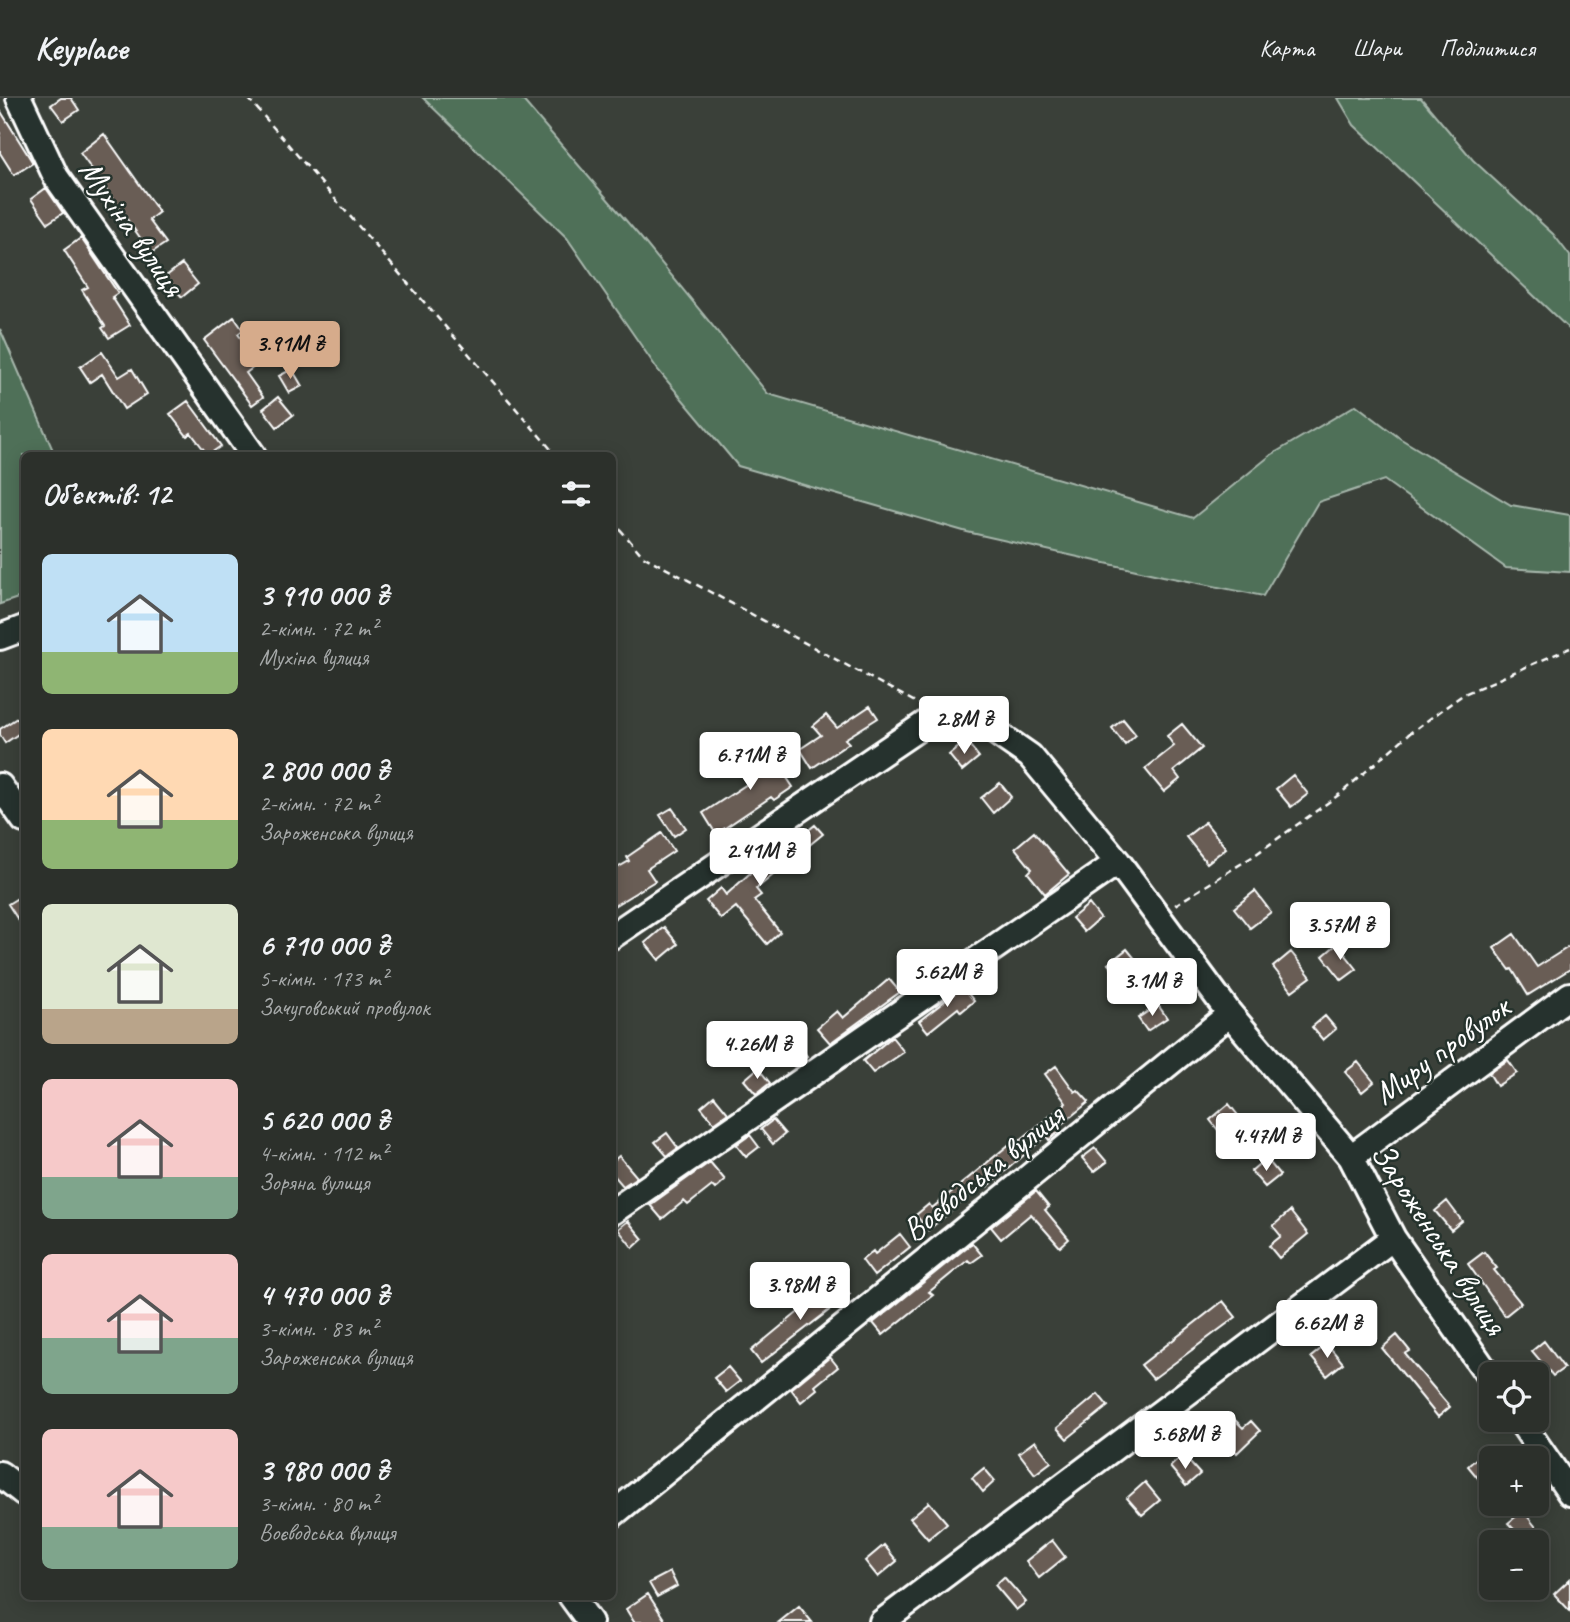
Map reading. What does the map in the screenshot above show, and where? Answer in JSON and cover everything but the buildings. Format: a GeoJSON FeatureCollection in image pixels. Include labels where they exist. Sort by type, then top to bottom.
{"type":"FeatureCollection","features":[{"type":"Feature","properties":{"kind":"street","name":"Мухіна вулиця"},"geometry":{"type":"LineString","coordinates":[[19,98],[56,177],[251,452]]}},
{"type":"Feature","properties":{"kind":"street"},"geometry":{"type":"LineString","coordinates":[[0,637],[21,629]]}},
{"type":"Feature","properties":{"kind":"street","name":"Зароженська вулиця"},"geometry":{"type":"LineString","coordinates":[[938,715],[978,720],[1030,757],[1118,862],[1230,1014],[1351,1157],[1393,1238],[1480,1362]]}},
{"type":"Feature","properties":{"kind":"street"},"geometry":{"type":"LineString","coordinates":[[616,933],[938,715]]}},
{"type":"Feature","properties":{"kind":"street"},"geometry":{"type":"LineString","coordinates":[[0,786],[21,816]]}},
{"type":"Feature","properties":{"kind":"street"},"geometry":{"type":"LineString","coordinates":[[616,1209],[1118,862]]}},
{"type":"Feature","properties":{"kind":"street","name":"Миру провулок"},"geometry":{"type":"LineString","coordinates":[[1351,1157],[1570,995]]}},
{"type":"Feature","properties":{"kind":"street","name":"Воєводська вулиця"},"geometry":{"type":"LineString","coordinates":[[616,1513],[1230,1014]]}},
{"type":"Feature","properties":{"kind":"street"},"geometry":{"type":"LineString","coordinates":[[882,1622],[1393,1238]]}},
{"type":"Feature","properties":{"kind":"street"},"geometry":{"type":"LineString","coordinates":[[1528,1432],[1570,1493]]}},
{"type":"Feature","properties":{"kind":"street"},"geometry":{"type":"LineString","coordinates":[[0,1474],[21,1491]]}},
{"type":"Feature","properties":{"kind":"street"},"geometry":{"type":"LineString","coordinates":[[575,1600],[590,1622]]}},
{"type":"Feature","properties":{"kind":"path"},"geometry":{"type":"LineString","coordinates":[[248,98],[553,452]]}},
{"type":"Feature","properties":{"kind":"path"},"geometry":{"type":"LineString","coordinates":[[616,525],[643,556],[938,715]]}},
{"type":"Feature","properties":{"kind":"path"},"geometry":{"type":"LineString","coordinates":[[1158,916],[1252,857],[1340,794],[1410,733],[1464,694],[1570,648]]}},
{"type":"Feature","properties":{"kind":"green space"},"geometry":{"type":"Polygon","coordinates":[[[423,98],[521,98],[641,238],[768,394],[1193,518],[1271,455],[1356,405],[1401,439],[1511,505],[1570,515],[1570,572],[1506,568],[1384,480],[1318,502],[1263,596],[967,532],[738,466],[658,370],[567,238],[423,98]]]}},
{"type":"Feature","properties":{"kind":"green space"},"geometry":{"type":"Polygon","coordinates":[[[1338,98],[1421,98],[1473,160],[1553,234],[1570,256],[1570,330],[1354,125],[1338,98]]]}},
{"type":"Feature","properties":{"kind":"green space"},"geometry":{"type":"Polygon","coordinates":[[[0,329],[54,452],[21,452],[21,597],[0,604],[0,329]]]}}]}
